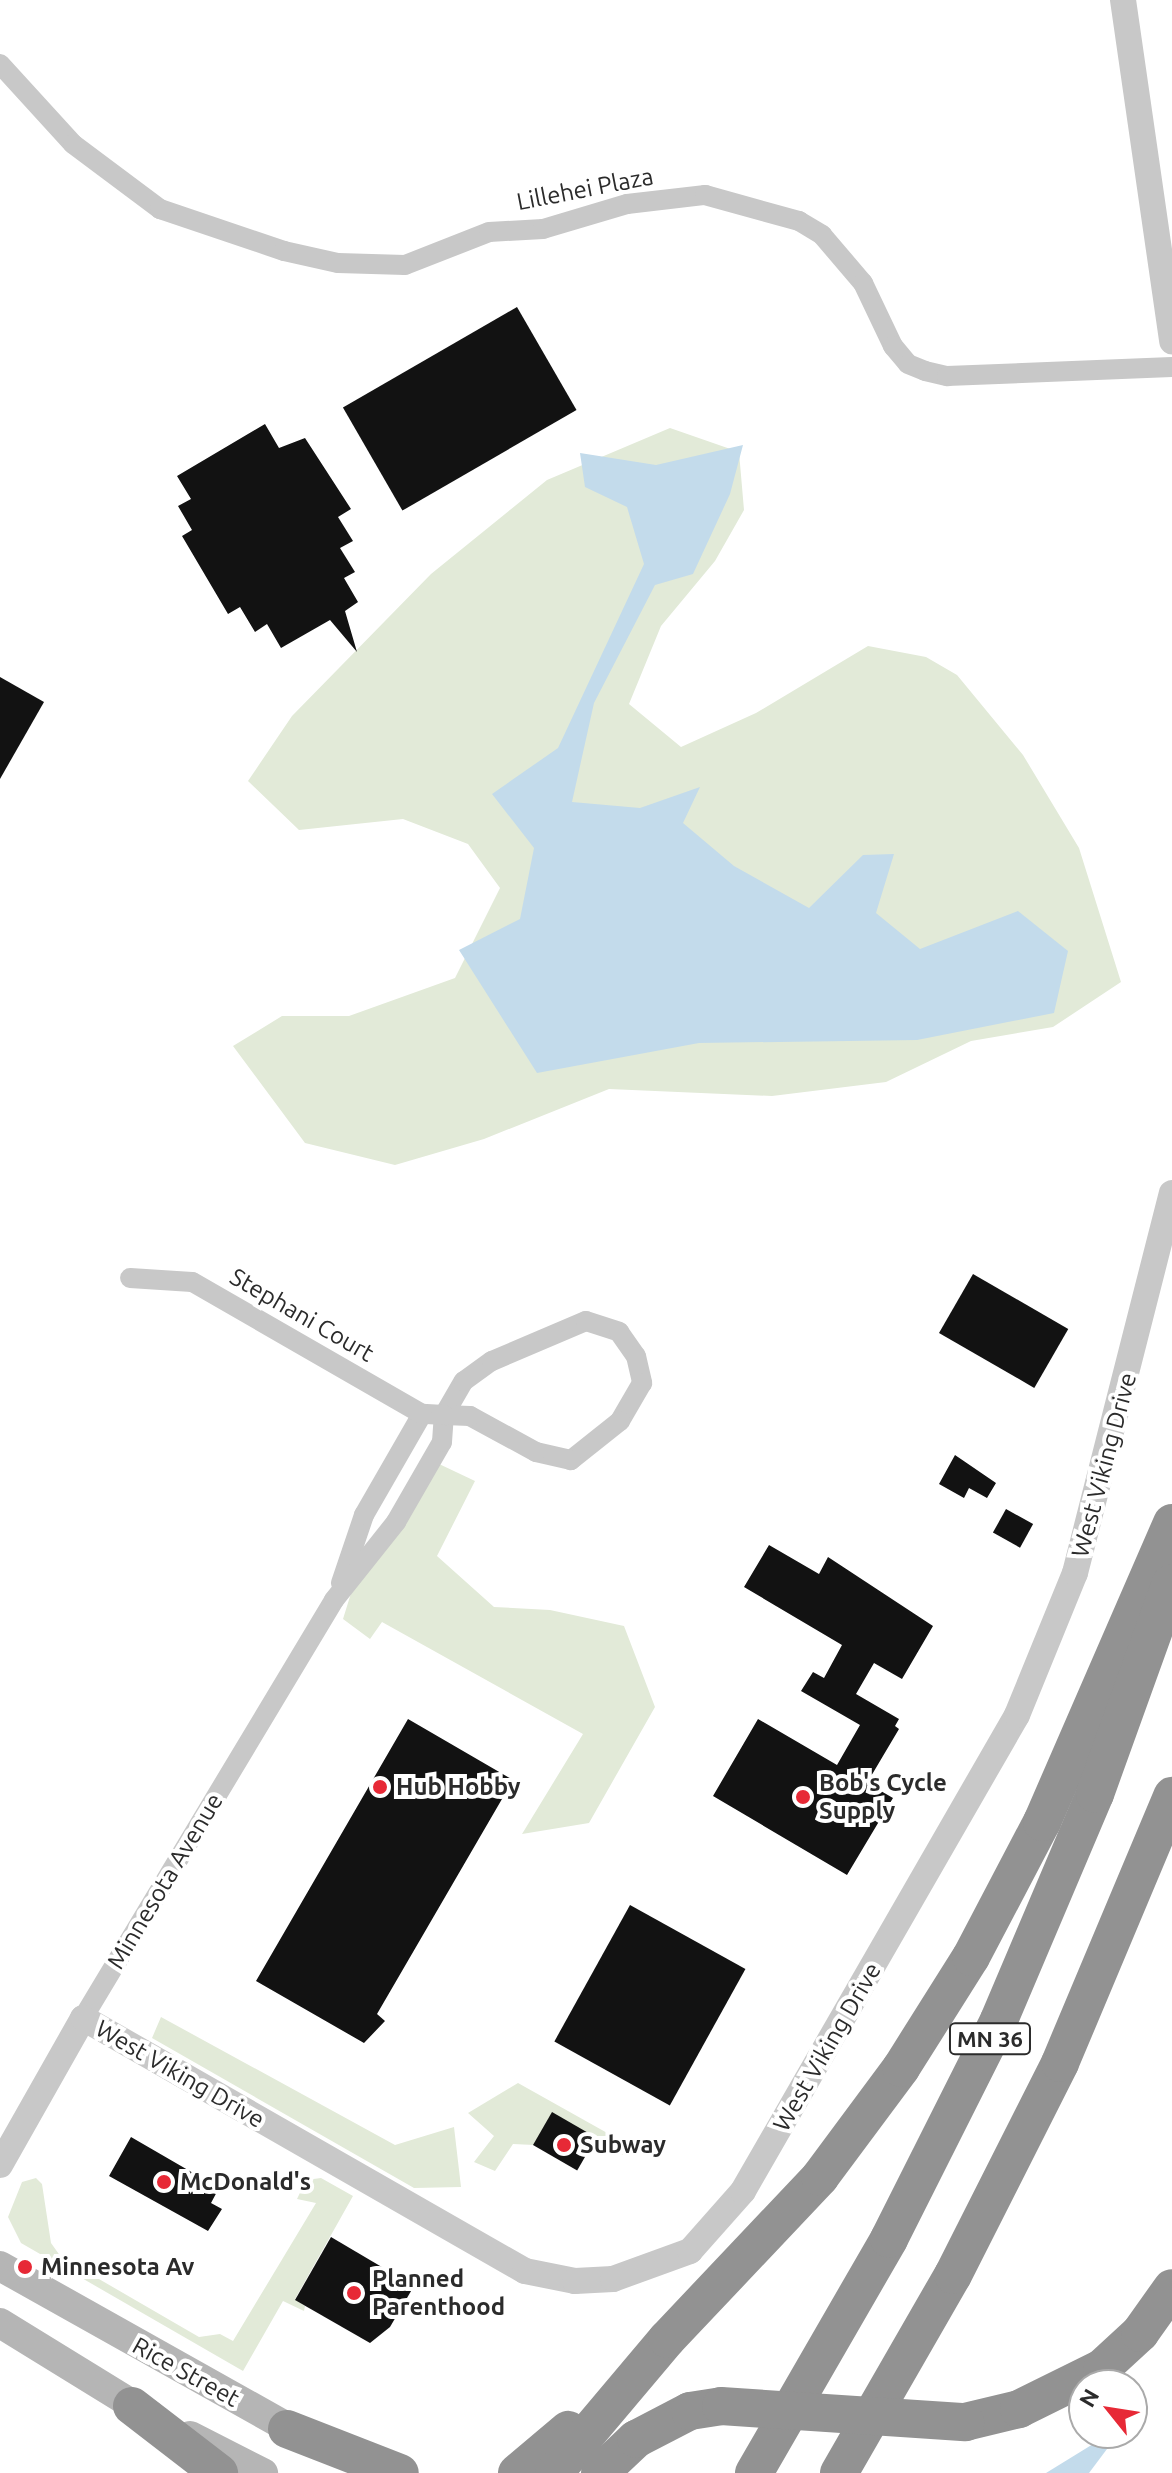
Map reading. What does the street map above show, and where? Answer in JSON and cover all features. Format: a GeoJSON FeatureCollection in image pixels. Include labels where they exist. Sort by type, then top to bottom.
{"type":"FeatureCollection","features":[{"type":"Feature","properties":{"kind":"highway"},"geometry":{"type":"LineString","coordinates":[[554,2473],[667,2339],[820,2177],[863,2123],[957,1979],[1042,1822],[1172,1523]]}},
{"type":"Feature","properties":{"kind":"highway","name":"MN 36"},"geometry":{"type":"LineString","coordinates":[[754,2473],[889,2239],[999,2020],[1090,1808],[1172,1580]]}},
{"type":"Feature","properties":{"kind":"highway","name":"MN 36"},"geometry":{"type":"LineString","coordinates":[[839,2473],[953,2275],[1060,2063],[1172,1796]]}},
{"type":"Feature","properties":{"kind":"highway"},"geometry":{"type":"LineString","coordinates":[[600,2473],[636,2439],[690,2411],[721,2406],[965,2422],[1033,2404],[1102,2368],[1140,2333],[1172,2288]]}},
{"type":"Feature","properties":{"kind":"highway"},"geometry":{"type":"LineString","coordinates":[[517,2473],[667,2339]]}},
{"type":"Feature","properties":{"kind":"highway"},"geometry":{"type":"LineString","coordinates":[[132,2406],[219,2473]]}},
{"type":"Feature","properties":{"kind":"highway"},"geometry":{"type":"LineString","coordinates":[[287,2429],[400,2473]]}},
{"type":"Feature","properties":{"kind":"main road","name":"Rice Street"},"geometry":{"type":"LineString","coordinates":[[0,2266],[287,2429],[375,2473]]}},
{"type":"Feature","properties":{"kind":"main road"},"geometry":{"type":"LineString","coordinates":[[0,2323],[132,2406],[263,2473]]}},
{"type":"Feature","properties":{"kind":"street"},"geometry":{"type":"LineString","coordinates":[[1123,0],[1172,342]]}},
{"type":"Feature","properties":{"kind":"street","name":"Lillehei Plaza"},"geometry":{"type":"LineString","coordinates":[[0,64],[73,144],[160,209],[284,251],[338,263],[405,265],[489,232],[543,229],[627,204],[705,195],[799,221],[822,235],[863,283],[893,346],[908,364],[925,371],[947,376],[1172,367]]}},
{"type":"Feature","properties":{"kind":"street","name":"West Viking Drive"},"geometry":{"type":"LineString","coordinates":[[83,2018],[525,2271],[575,2281],[613,2279],[690,2251],[743,2191],[1017,1715],[1075,1573],[1172,1193]]}},
{"type":"Feature","properties":{"kind":"street","name":"Stephani Court"},"geometry":{"type":"LineString","coordinates":[[130,1278],[192,1282],[422,1414],[444,1415]]}},
{"type":"Feature","properties":{"kind":"street","name":"Minnesota Avenue"},"geometry":{"type":"LineString","coordinates":[[0,2165],[83,2018],[334,1600],[396,1522],[442,1442],[444,1415],[464,1381],[492,1361],[586,1321],[619,1332],[636,1356],[642,1383],[620,1421],[571,1460],[536,1452],[470,1416],[444,1415]]}},
{"type":"Feature","properties":{"kind":"street","name":"Minnesota Avenue"},"geometry":{"type":"LineString","coordinates":[[334,1600],[364,1515],[422,1414]]}},
{"type":"Feature","properties":{"kind":"green space"},"geometry":{"type":"Polygon","coordinates":[[[670,428],[739,452],[744,510],[715,561],[661,626],[629,704],[681,747],[756,713],[868,646],[926,657],[957,675],[1023,755],[1079,848],[1121,982],[1053,1027],[971,1041],[886,1082],[772,1096],[609,1089],[484,1139],[395,1165],[305,1143],[233,1046],[282,1016],[349,1016],[455,978],[500,888],[468,844],[403,819],[299,830],[248,781],[292,716],[431,574],[547,480],[670,428]]]}},
{"type":"Feature","properties":{"kind":"green space"},"geometry":{"type":"Polygon","coordinates":[[[437,1463],[475,1481],[437,1556],[494,1607],[550,1610],[624,1626],[655,1707],[589,1823],[522,1834],[583,1734],[382,1622],[370,1639],[343,1619],[352,1590],[437,1463]]]}},
{"type":"Feature","properties":{"kind":"green space"},"geometry":{"type":"Polygon","coordinates":[[[161,2017],[395,2145],[454,2127],[461,2187],[414,2188],[152,2038],[161,2017]]]}},
{"type":"Feature","properties":{"kind":"green space"},"geometry":{"type":"Polygon","coordinates":[[[518,2083],[634,2148],[628,2158],[552,2113],[534,2145],[513,2144],[495,2171],[474,2162],[494,2136],[468,2113],[518,2083]]]}},
{"type":"Feature","properties":{"kind":"green space"},"geometry":{"type":"Polygon","coordinates":[[[36,2178],[42,2184],[51,2243],[61,2257],[199,2337],[220,2334],[233,2341],[316,2203],[297,2199],[306,2180],[321,2178],[353,2196],[295,2299],[305,2306],[304,2311],[283,2301],[243,2371],[21,2243],[8,2217],[22,2182],[36,2178]]]}},
{"type":"Feature","properties":{"kind":"water"},"geometry":{"type":"Polygon","coordinates":[[[743,445],[730,494],[693,574],[655,585],[594,703],[572,802],[640,808],[700,787],[683,823],[734,866],[809,908],[863,855],[894,854],[876,913],[920,949],[1018,911],[1068,951],[1054,1013],[917,1040],[699,1043],[537,1073],[459,950],[520,919],[534,848],[492,794],[558,748],[644,564],[627,507],[585,487],[580,453],[656,465],[743,445]]]}},
{"type":"Feature","properties":{"kind":"water"},"geometry":{"type":"Polygon","coordinates":[[[1085,2449],[1107,2449],[1089,2473],[1046,2473],[1085,2449]]]}},
{"type":"Feature","properties":{"kind":"building"},"geometry":{"type":"Polygon","coordinates":[[[517,307],[576,410],[402,511],[343,408],[517,307]]]}},
{"type":"Feature","properties":{"kind":"building"},"geometry":{"type":"Polygon","coordinates":[[[265,424],[279,448],[305,438],[351,509],[338,517],[353,541],[340,548],[355,572],[344,578],[358,602],[345,611],[357,652],[330,620],[281,648],[267,624],[255,632],[240,607],[228,614],[182,536],[192,530],[178,506],[191,499],[177,476],[265,424]]]}},
{"type":"Feature","properties":{"kind":"building"},"geometry":{"type":"Polygon","coordinates":[[[0,677],[44,702],[0,779],[0,677]]]}},
{"type":"Feature","properties":{"kind":"building"},"geometry":{"type":"Polygon","coordinates":[[[973,1274],[1068,1329],[1034,1388],[939,1333],[973,1274]]]}},
{"type":"Feature","properties":{"kind":"building"},"geometry":{"type":"Polygon","coordinates":[[[955,1455],[996,1483],[987,1498],[969,1488],[964,1498],[939,1484],[955,1455]]]}},
{"type":"Feature","properties":{"kind":"building"},"geometry":{"type":"Polygon","coordinates":[[[1006,1509],[1033,1524],[1020,1548],[993,1533],[1006,1509]]]}},
{"type":"Feature","properties":{"kind":"building"},"geometry":{"type":"Polygon","coordinates":[[[769,1545],[819,1574],[828,1557],[933,1626],[902,1679],[874,1663],[856,1694],[899,1719],[895,1726],[899,1729],[867,1783],[893,1798],[847,1875],[713,1796],[758,1719],[837,1765],[860,1725],[801,1691],[813,1672],[824,1678],[842,1645],[744,1587],[769,1545]]]}},
{"type":"Feature","properties":{"kind":"building"},"geometry":{"type":"Polygon","coordinates":[[[408,1719],[513,1780],[377,2014],[385,2021],[364,2043],[256,1981],[408,1719]]]}},
{"type":"Feature","properties":{"kind":"building"},"geometry":{"type":"Polygon","coordinates":[[[630,1905],[745,1969],[670,2105],[554,2041],[630,1905]]]}},
{"type":"Feature","properties":{"kind":"building"},"geometry":{"type":"Polygon","coordinates":[[[552,2112],[596,2138],[577,2170],[533,2145],[552,2112]]]}},
{"type":"Feature","properties":{"kind":"building","name":"McDonald's"},"geometry":{"type":"Polygon","coordinates":[[[131,2137],[219,2188],[211,2203],[222,2209],[208,2231],[109,2176],[131,2137]]]}},
{"type":"Feature","properties":{"kind":"building","name":"Planned Parenthood"},"geometry":{"type":"Polygon","coordinates":[[[331,2237],[414,2286],[390,2327],[370,2343],[295,2300],[331,2237]]]}},
{"type":"Feature","properties":{"kind":"place","name":"Hub Hobby"},"geometry":{"type":"Point","coordinates":[380,1787]}},
{"type":"Feature","properties":{"kind":"place","name":"Bob's Cycle Supply"},"geometry":{"type":"Point","coordinates":[803,1797]}},
{"type":"Feature","properties":{"kind":"place","name":"Subway"},"geometry":{"type":"Point","coordinates":[564,2145]}},
{"type":"Feature","properties":{"kind":"place","name":"McDonald's"},"geometry":{"type":"Point","coordinates":[164,2182]}},
{"type":"Feature","properties":{"kind":"place","name":"Minnesota Av"},"geometry":{"type":"Point","coordinates":[25,2267]}},
{"type":"Feature","properties":{"kind":"place","name":"Planned Parenthood"},"geometry":{"type":"Point","coordinates":[354,2293]}}]}
